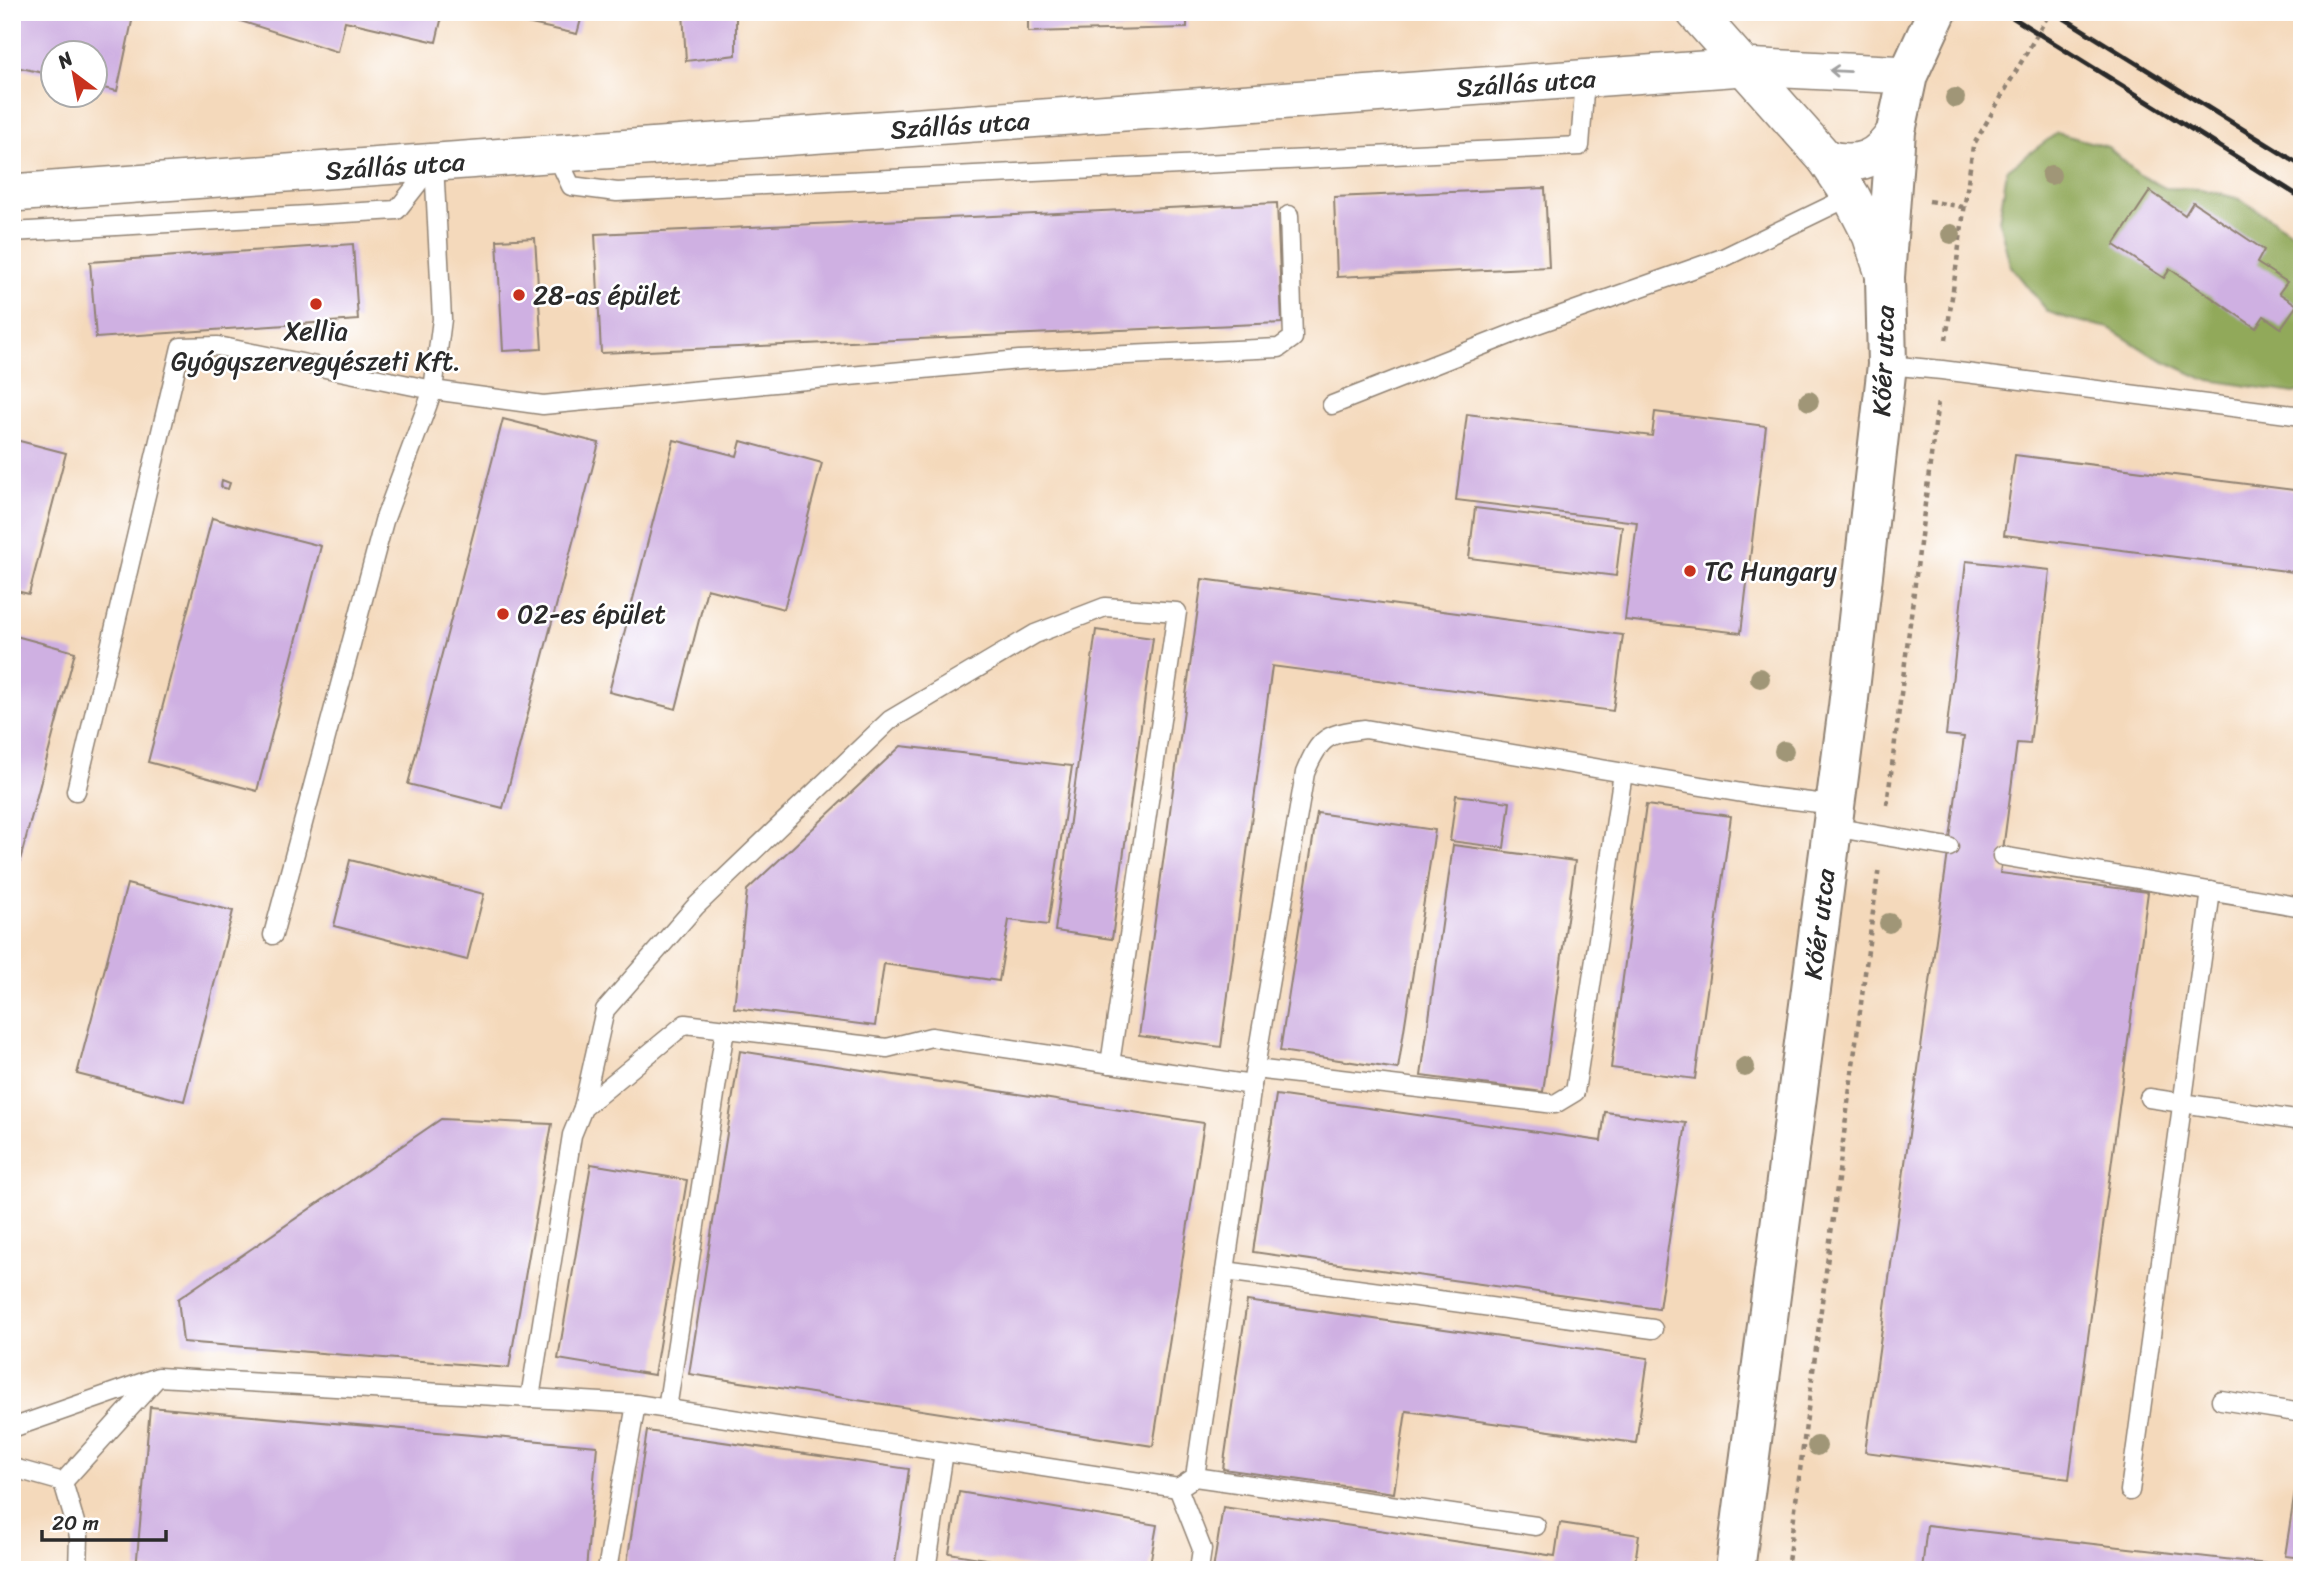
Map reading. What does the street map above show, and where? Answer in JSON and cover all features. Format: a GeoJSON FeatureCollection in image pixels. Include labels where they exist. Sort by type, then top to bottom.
{"type":"FeatureCollection","features":[{"type":"Feature","properties":{"kind":"street","name":"Kőér utca"},"geometry":{"type":"LineString","coordinates":[[1695,12],[1826,159],[1851,196],[1871,235],[1885,276]]}},
{"type":"Feature","properties":{"kind":"street","name":"Kőér utca"},"geometry":{"type":"LineString","coordinates":[[1735,1570],[1834,816],[1887,365],[1885,276],[1896,131],[1908,75],[1937,12]]}},
{"type":"Feature","properties":{"kind":"street","name":"Szállás utca"},"geometry":{"type":"LineString","coordinates":[[12,193],[1743,67],[1908,75]]}},
{"type":"Feature","properties":{"kind":"street"},"geometry":{"type":"LineString","coordinates":[[1826,159],[1842,163],[1859,162],[1874,156],[1887,145],[1896,131]]}},
{"type":"Feature","properties":{"kind":"lane"},"geometry":{"type":"LineString","coordinates":[[556,154],[571,186],[617,192],[1580,146],[1585,79]]}},
{"type":"Feature","properties":{"kind":"lane"},"geometry":{"type":"LineString","coordinates":[[12,232],[397,210],[435,163]]}},
{"type":"Feature","properties":{"kind":"lane"},"geometry":{"type":"LineString","coordinates":[[272,935],[384,521],[433,390],[442,318],[435,163]]}},
{"type":"Feature","properties":{"kind":"lane"},"geometry":{"type":"LineString","coordinates":[[1332,405],[1537,324],[1723,258],[1851,196]]}},
{"type":"Feature","properties":{"kind":"lane"},"geometry":{"type":"LineString","coordinates":[[76,791],[181,347],[218,346],[433,390],[542,405],[1019,360],[1279,348],[1293,338],[1289,215]]}},
{"type":"Feature","properties":{"kind":"lane"},"geometry":{"type":"LineString","coordinates":[[1887,365],[2302,416]]}},
{"type":"Feature","properties":{"kind":"lane"},"geometry":{"type":"LineString","coordinates":[[530,1398],[572,1135],[583,1108],[606,1010],[695,907],[890,720],[1035,634],[1105,607],[1177,612],[1110,1064]]}},
{"type":"Feature","properties":{"kind":"lane"},"geometry":{"type":"LineString","coordinates":[[1195,1477],[1253,1077],[1305,773],[1315,748],[1336,733],[1365,729],[1760,796],[1834,816],[1883,836],[1949,847]]}},
{"type":"Feature","properties":{"kind":"lane"},"geometry":{"type":"LineString","coordinates":[[583,1108],[685,1024],[887,1048],[931,1037],[1110,1064],[1555,1104],[1575,1092],[1623,773]]}},
{"type":"Feature","properties":{"kind":"lane"},"geometry":{"type":"LineString","coordinates":[[2002,856],[2302,907]]}},
{"type":"Feature","properties":{"kind":"lane"},"geometry":{"type":"LineString","coordinates":[[2130,1491],[2211,891]]}},
{"type":"Feature","properties":{"kind":"lane"},"geometry":{"type":"LineString","coordinates":[[667,1409],[725,1029]]}},
{"type":"Feature","properties":{"kind":"lane"},"geometry":{"type":"LineString","coordinates":[[2150,1098],[2302,1121]]}},
{"type":"Feature","properties":{"kind":"lane"},"geometry":{"type":"LineString","coordinates":[[1225,1271],[1653,1329]]}},
{"type":"Feature","properties":{"kind":"lane"},"geometry":{"type":"LineString","coordinates":[[63,1482],[159,1377]]}},
{"type":"Feature","properties":{"kind":"lane"},"geometry":{"type":"LineString","coordinates":[[12,1428],[69,1406],[159,1377],[636,1404],[1178,1488],[1195,1477],[1536,1526]]}},
{"type":"Feature","properties":{"kind":"lane"},"geometry":{"type":"LineString","coordinates":[[2221,1400],[2302,1413]]}},
{"type":"Feature","properties":{"kind":"lane"},"geometry":{"type":"LineString","coordinates":[[607,1570],[636,1404]]}},
{"type":"Feature","properties":{"kind":"lane"},"geometry":{"type":"LineString","coordinates":[[926,1570],[944,1452]]}},
{"type":"Feature","properties":{"kind":"lane"},"geometry":{"type":"LineString","coordinates":[[12,1469],[63,1482]]}},
{"type":"Feature","properties":{"kind":"lane"},"geometry":{"type":"LineString","coordinates":[[63,1482],[79,1536],[78,1570]]}},
{"type":"Feature","properties":{"kind":"lane"},"geometry":{"type":"LineString","coordinates":[[1178,1488],[1202,1549],[1199,1570]]}},
{"type":"Feature","properties":{"kind":"path"},"geometry":{"type":"LineString","coordinates":[[1787,1570],[1973,146],[2050,12]]}},
{"type":"Feature","properties":{"kind":"green space"},"geometry":{"type":"Polygon","coordinates":[[[2057,133],[2108,147],[2138,174],[2165,188],[2201,189],[2240,199],[2302,239],[2302,391],[2294,393],[2203,379],[2152,355],[2109,328],[2048,312],[2010,265],[1999,221],[2007,170],[2057,133]]]}},
{"type":"Feature","properties":{"kind":"building"},"geometry":{"type":"Polygon","coordinates":[[[12,12],[134,12],[117,91],[108,89],[108,38],[38,38],[38,72],[12,66],[12,12]]]}},
{"type":"Feature","properties":{"kind":"building"},"geometry":{"type":"Polygon","coordinates":[[[212,12],[443,12],[436,42],[345,21],[338,52],[212,12]]]}},
{"type":"Feature","properties":{"kind":"building"},"geometry":{"type":"Polygon","coordinates":[[[476,12],[583,12],[577,34],[476,12]]]}},
{"type":"Feature","properties":{"kind":"building"},"geometry":{"type":"Polygon","coordinates":[[[683,12],[736,12],[736,55],[686,61],[683,12]]]}},
{"type":"Feature","properties":{"kind":"building"},"geometry":{"type":"Polygon","coordinates":[[[1028,12],[1187,12],[1187,28],[1028,32],[1028,12]]]}},
{"type":"Feature","properties":{"kind":"building"},"geometry":{"type":"Polygon","coordinates":[[[1545,188],[1549,267],[1337,277],[1334,197],[1545,188]]]}},
{"type":"Feature","properties":{"kind":"building"},"geometry":{"type":"Polygon","coordinates":[[[2150,191],[2185,215],[2193,202],[2264,250],[2257,263],[2287,282],[2279,293],[2297,305],[2281,328],[2264,316],[2256,328],[2170,269],[2164,278],[2114,245],[2150,191]]]}},
{"type":"Feature","properties":{"kind":"building"},"geometry":{"type":"Polygon","coordinates":[[[1277,203],[1282,323],[601,353],[595,234],[1277,203]]]}},
{"type":"Feature","properties":{"kind":"building","name":"28-as épület"},"geometry":{"type":"Polygon","coordinates":[[[535,238],[542,349],[503,351],[497,240],[535,238]]]}},
{"type":"Feature","properties":{"kind":"building"},"geometry":{"type":"Polygon","coordinates":[[[353,244],[358,320],[96,338],[90,262],[353,244]]]}},
{"type":"Feature","properties":{"kind":"building","name":"TC Hungary"},"geometry":{"type":"Polygon","coordinates":[[[1655,412],[1766,426],[1741,633],[1625,620],[1637,522],[1456,500],[1467,414],[1652,436],[1655,412]]]}},
{"type":"Feature","properties":{"kind":"building","name":"02-es épület"},"geometry":{"type":"Polygon","coordinates":[[[503,419],[599,443],[503,808],[408,784],[503,419]]]}},
{"type":"Feature","properties":{"kind":"building"},"geometry":{"type":"Polygon","coordinates":[[[12,439],[66,453],[29,594],[12,590],[12,439]]]}},
{"type":"Feature","properties":{"kind":"building"},"geometry":{"type":"Polygon","coordinates":[[[674,440],[737,456],[741,441],[822,463],[784,609],[707,589],[676,709],[609,692],[674,440]]]}},
{"type":"Feature","properties":{"kind":"building"},"geometry":{"type":"Polygon","coordinates":[[[2015,455],[2302,491],[2302,573],[2004,535],[2015,455]]]}},
{"type":"Feature","properties":{"kind":"building"},"geometry":{"type":"Polygon","coordinates":[[[222,480],[230,483],[228,489],[221,487],[222,480]]]}},
{"type":"Feature","properties":{"kind":"building"},"geometry":{"type":"Polygon","coordinates":[[[1475,508],[1622,526],[1616,576],[1469,558],[1475,508]]]}},
{"type":"Feature","properties":{"kind":"building"},"geometry":{"type":"Polygon","coordinates":[[[212,518],[321,546],[257,791],[148,762],[212,518]]]}},
{"type":"Feature","properties":{"kind":"building"},"geometry":{"type":"Polygon","coordinates":[[[1966,561],[2050,570],[2030,744],[2017,743],[2000,873],[2148,892],[2069,1479],[1865,1452],[1964,737],[1946,735],[1966,561]]]}},
{"type":"Feature","properties":{"kind":"building"},"geometry":{"type":"Polygon","coordinates":[[[1202,579],[1623,635],[1613,711],[1272,666],[1221,1047],[1139,1036],[1202,579]]]}},
{"type":"Feature","properties":{"kind":"building"},"geometry":{"type":"Polygon","coordinates":[[[1096,630],[1153,638],[1112,939],[1055,931],[1096,630]]]}},
{"type":"Feature","properties":{"kind":"building"},"geometry":{"type":"Polygon","coordinates":[[[12,635],[75,652],[13,887],[12,887],[12,635]]]}},
{"type":"Feature","properties":{"kind":"building"},"geometry":{"type":"Polygon","coordinates":[[[901,746],[1072,766],[1048,925],[1009,920],[999,981],[884,964],[875,1026],[734,1008],[747,890],[901,746]]]}},
{"type":"Feature","properties":{"kind":"building"},"geometry":{"type":"Polygon","coordinates":[[[1456,795],[1510,802],[1504,848],[1450,841],[1456,795]]]}},
{"type":"Feature","properties":{"kind":"building"},"geometry":{"type":"Polygon","coordinates":[[[1646,805],[1731,816],[1695,1079],[1611,1068],[1646,805]]]}},
{"type":"Feature","properties":{"kind":"building"},"geometry":{"type":"Polygon","coordinates":[[[1317,813],[1435,830],[1398,1069],[1280,1051],[1317,813]]]}},
{"type":"Feature","properties":{"kind":"building"},"geometry":{"type":"Polygon","coordinates":[[[1453,845],[1575,861],[1543,1092],[1421,1076],[1453,845]]]}},
{"type":"Feature","properties":{"kind":"building"},"geometry":{"type":"Polygon","coordinates":[[[350,860],[484,894],[467,960],[334,926],[350,860]]]}},
{"type":"Feature","properties":{"kind":"building"},"geometry":{"type":"Polygon","coordinates":[[[127,884],[233,911],[184,1101],[77,1074],[127,884]]]}},
{"type":"Feature","properties":{"kind":"building"},"geometry":{"type":"Polygon","coordinates":[[[740,1051],[1204,1123],[1153,1446],[689,1374],[740,1051]]]}},
{"type":"Feature","properties":{"kind":"building"},"geometry":{"type":"Polygon","coordinates":[[[1276,1095],[1601,1141],[1605,1112],[1686,1123],[1659,1309],[1253,1252],[1276,1095]]]}},
{"type":"Feature","properties":{"kind":"building"},"geometry":{"type":"Polygon","coordinates":[[[441,1119],[552,1124],[509,1368],[183,1342],[178,1299],[441,1119]]]}},
{"type":"Feature","properties":{"kind":"building"},"geometry":{"type":"Polygon","coordinates":[[[591,1164],[687,1180],[654,1375],[558,1359],[591,1164]]]}},
{"type":"Feature","properties":{"kind":"building"},"geometry":{"type":"Polygon","coordinates":[[[1247,1301],[1648,1358],[1636,1443],[1406,1411],[1394,1493],[1223,1469],[1247,1301]]]}},
{"type":"Feature","properties":{"kind":"building"},"geometry":{"type":"Polygon","coordinates":[[[150,1407],[597,1446],[586,1570],[136,1570],[150,1407]]]}},
{"type":"Feature","properties":{"kind":"building"},"geometry":{"type":"Polygon","coordinates":[[[647,1431],[909,1469],[894,1570],[626,1570],[647,1431]]]}},
{"type":"Feature","properties":{"kind":"building"},"geometry":{"type":"Polygon","coordinates":[[[2296,1485],[2302,1486],[2302,1558],[2285,1556],[2296,1485]]]}},
{"type":"Feature","properties":{"kind":"building"},"geometry":{"type":"Polygon","coordinates":[[[959,1492],[1157,1525],[1149,1570],[1051,1570],[949,1553],[959,1492]]]}},
{"type":"Feature","properties":{"kind":"building"},"geometry":{"type":"Polygon","coordinates":[[[1223,1507],[1555,1556],[1560,1523],[1639,1535],[1634,1570],[1213,1570],[1223,1507]]]}},
{"type":"Feature","properties":{"kind":"building"},"geometry":{"type":"Polygon","coordinates":[[[1927,1525],[2286,1566],[2285,1570],[1922,1570],[1927,1525]]]}},
{"type":"Feature","properties":{"kind":"building"},"geometry":{"type":"Polygon","coordinates":[[[950,1562],[992,1568],[949,1570],[950,1562]]]}},
{"type":"Feature","properties":{"kind":"railway"},"geometry":{"type":"LineString","coordinates":[[2004,12],[2302,198]]}},
{"type":"Feature","properties":{"kind":"railway"},"geometry":{"type":"LineString","coordinates":[[2054,12],[2302,166]]}},
{"type":"Feature","properties":{"kind":"place","name":"28-as épület"},"geometry":{"type":"Point","coordinates":[519,295]}},
{"type":"Feature","properties":{"kind":"place","name":"Xellia Gyógyszervegyészeti Kft."},"geometry":{"type":"Point","coordinates":[316,304]}},
{"type":"Feature","properties":{"kind":"place","name":"TC Hungary"},"geometry":{"type":"Point","coordinates":[1690,571]}},
{"type":"Feature","properties":{"kind":"place","name":"02-es épület"},"geometry":{"type":"Point","coordinates":[503,614]}}]}
